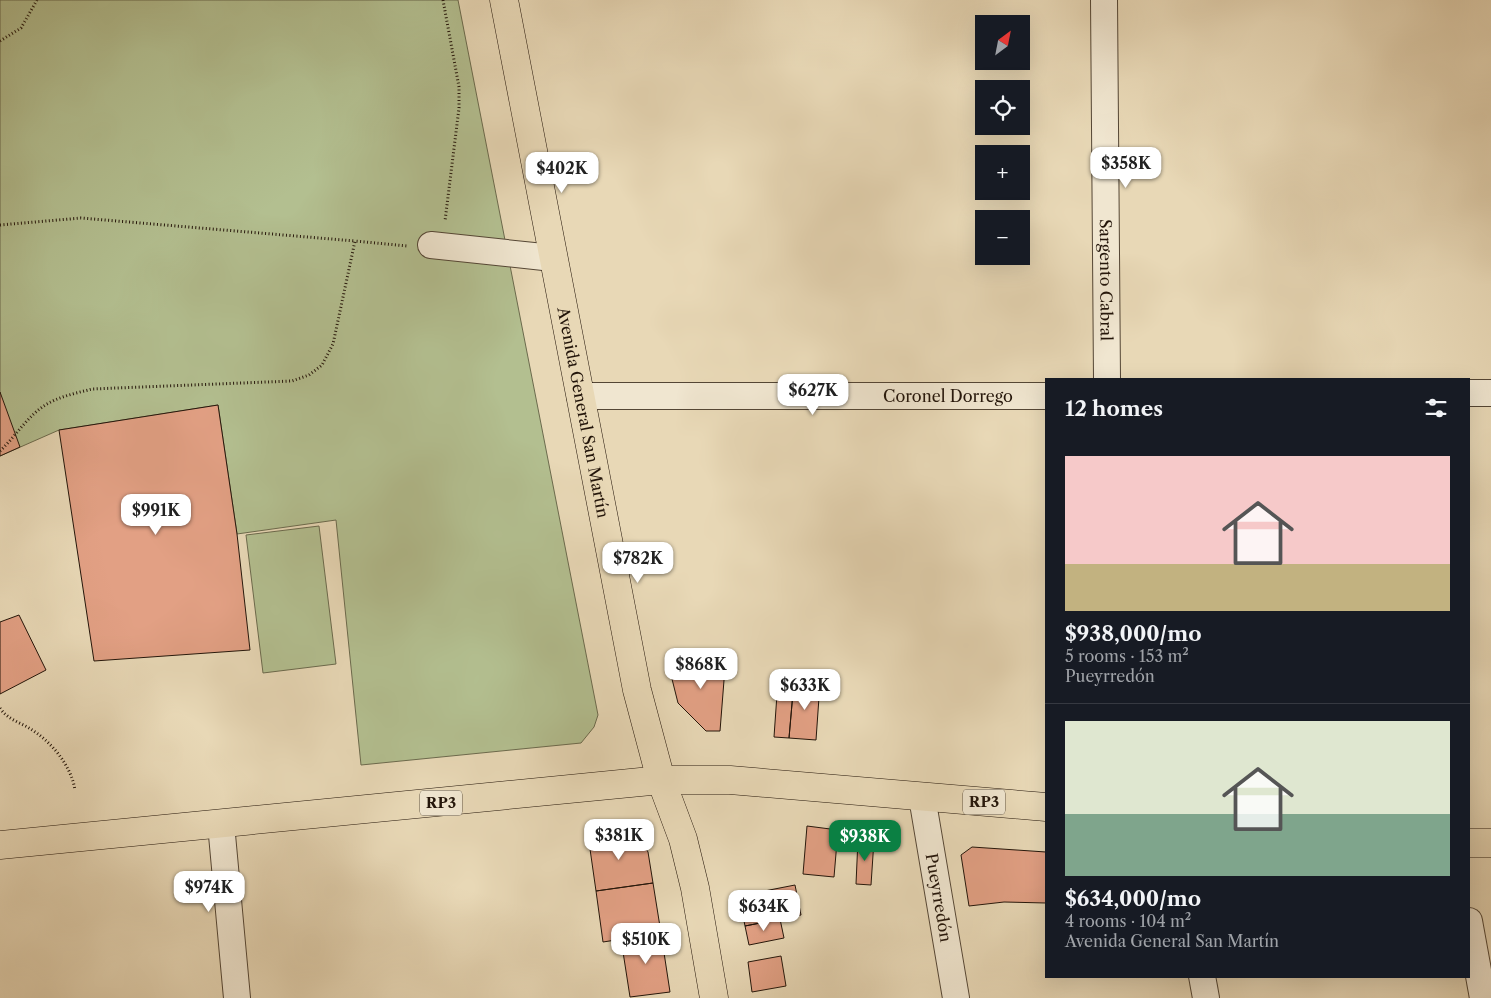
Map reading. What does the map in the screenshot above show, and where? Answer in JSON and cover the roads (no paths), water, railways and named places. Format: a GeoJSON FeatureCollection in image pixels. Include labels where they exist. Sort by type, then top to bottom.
{"type":"FeatureCollection","features":[{"type":"Feature","properties":{"kind":"main road","name":"Avenida General San Martín"},"geometry":{"type":"LineString","coordinates":[[504,0],[637,690],[661,780],[684,839],[695,888],[714,998]]}},
{"type":"Feature","properties":{"kind":"main road","name":"RP3"},"geometry":{"type":"LineString","coordinates":[[0,845],[661,780],[730,780],[1045,807]]}},
{"type":"Feature","properties":{"kind":"main road"},"geometry":{"type":"LineString","coordinates":[[1470,843],[1491,843]]}},
{"type":"Feature","properties":{"kind":"street","name":"Sargento Cabral"},"geometry":{"type":"LineString","coordinates":[[1104,0],[1107,378]]}},
{"type":"Feature","properties":{"kind":"street"},"geometry":{"type":"LineString","coordinates":[[431,245],[553,258]]}},
{"type":"Feature","properties":{"kind":"street"},"geometry":{"type":"LineString","coordinates":[[1470,394],[1491,393]]}},
{"type":"Feature","properties":{"kind":"street","name":"Coronel Dorrego"},"geometry":{"type":"LineString","coordinates":[[580,396],[1045,396]]}},
{"type":"Feature","properties":{"kind":"street","name":"Pueyrredón"},"geometry":{"type":"LineString","coordinates":[[922,797],[956,998]]}},
{"type":"Feature","properties":{"kind":"street"},"geometry":{"type":"LineString","coordinates":[[221,824],[237,998]]}},
{"type":"Feature","properties":{"kind":"street"},"geometry":{"type":"LineString","coordinates":[[1470,926],[1483,998]]}},
{"type":"Feature","properties":{"kind":"street"},"geometry":{"type":"LineString","coordinates":[[1202,978],[1206,998]]}}]}
